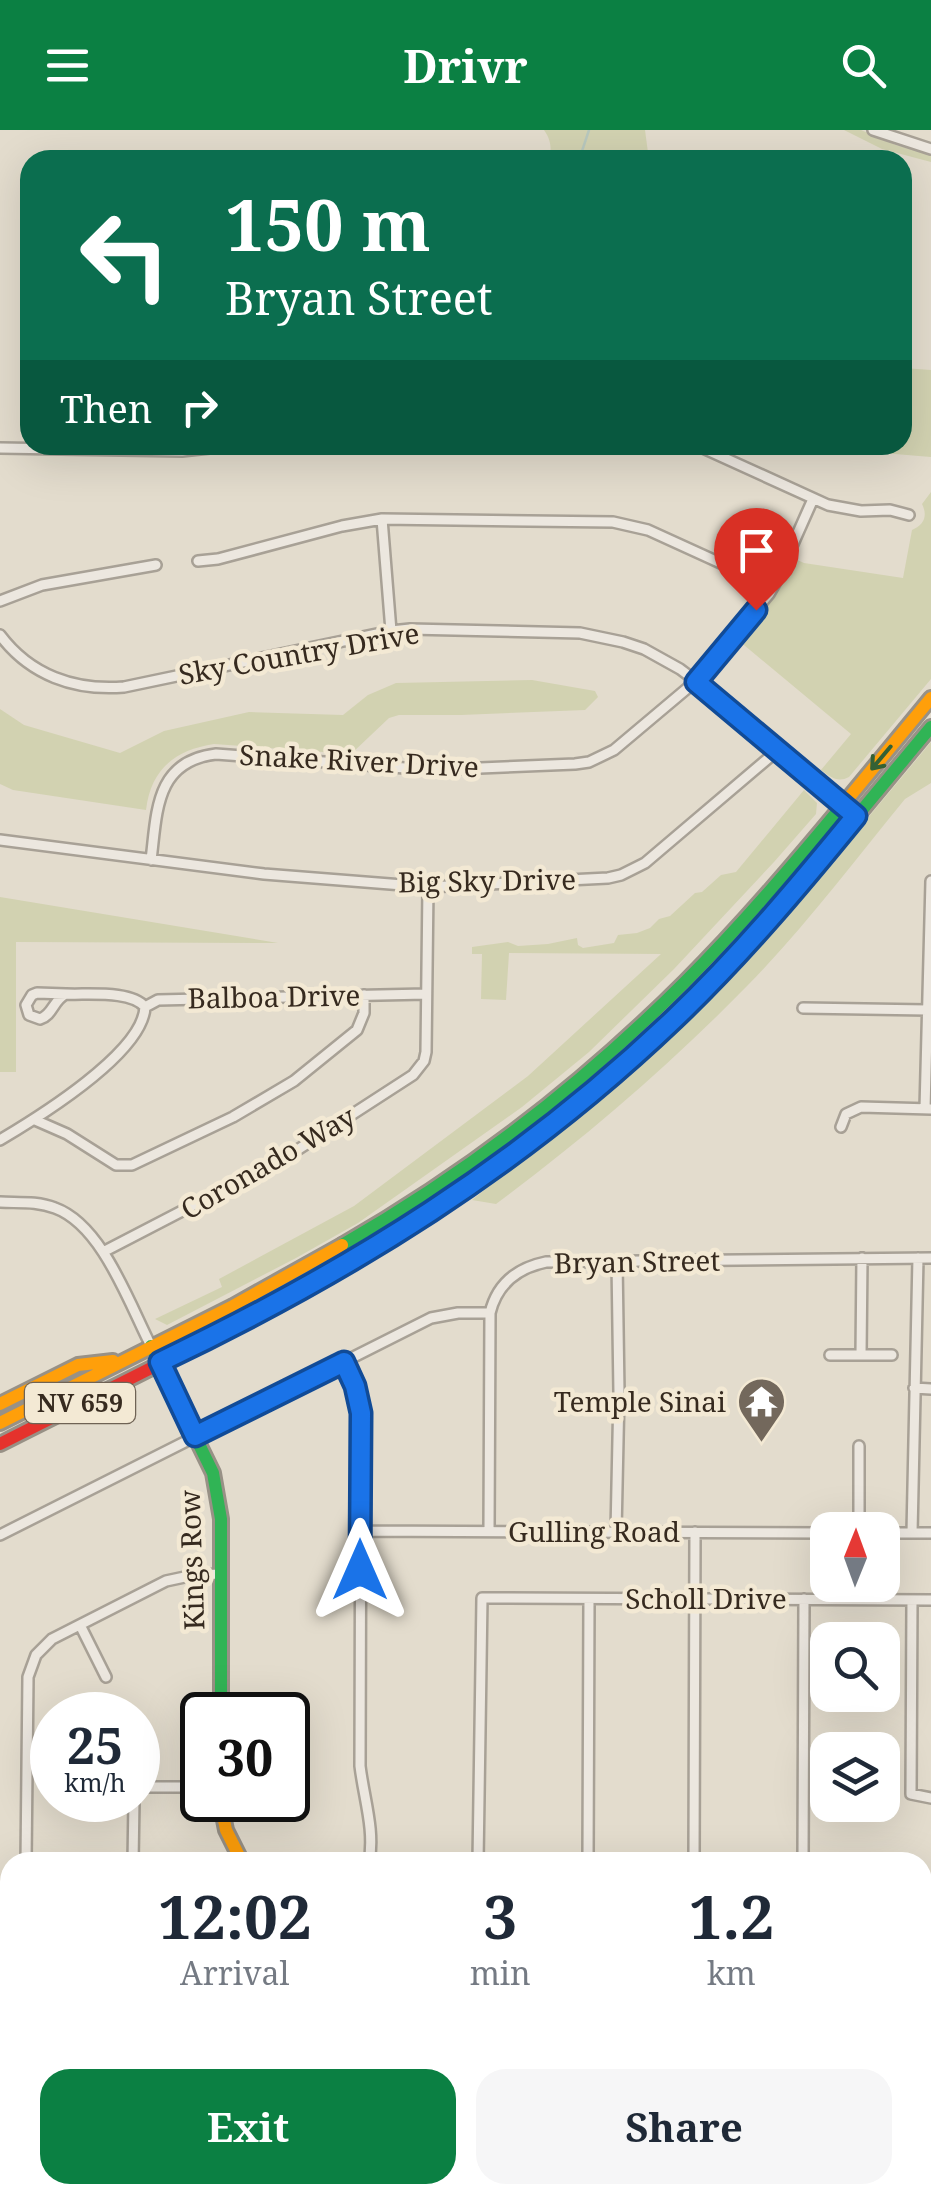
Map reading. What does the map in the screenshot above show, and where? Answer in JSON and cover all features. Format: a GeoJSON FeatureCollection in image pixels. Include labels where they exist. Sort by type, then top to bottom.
{"type":"FeatureCollection","features":[{"type":"Feature","properties":{"kind":"main road","name":"NV 659"},"geometry":{"type":"LineString","coordinates":[[0,1423],[360,1236],[458,1172],[540,1110],[630,1034],[704,962],[786,872],[931,698]]}},
{"type":"Feature","properties":{"kind":"main road","name":"NV 659"},"geometry":{"type":"LineString","coordinates":[[0,1444],[284,1300],[378,1246],[468,1188],[552,1124],[619,1069],[705,988],[774,914],[931,727]]}},
{"type":"Feature","properties":{"kind":"main road"},"geometry":{"type":"LineString","coordinates":[[540,1110],[552,1124]]}},
{"type":"Feature","properties":{"kind":"main road","name":"Kings Row"},"geometry":{"type":"LineString","coordinates":[[151,1346],[218,1488],[221,1692]]}},
{"type":"Feature","properties":{"kind":"main road"},"geometry":{"type":"LineString","coordinates":[[0,1404],[78,1365],[124,1360]]}},
{"type":"Feature","properties":{"kind":"main road"},"geometry":{"type":"LineString","coordinates":[[224,1822],[237,1852]]}},
{"type":"Feature","properties":{"kind":"street"},"geometry":{"type":"LineString","coordinates":[[873,130],[931,149]]}},
{"type":"Feature","properties":{"kind":"street"},"geometry":{"type":"LineString","coordinates":[[718,455],[844,509],[890,510],[909,515]]}},
{"type":"Feature","properties":{"kind":"street","name":"Snake River Drive"},"geometry":{"type":"LineString","coordinates":[[151,860],[158,804],[166,782],[184,764],[205,755],[432,770],[575,764],[614,750],[696,682],[773,588],[813,499]]}},
{"type":"Feature","properties":{"kind":"street"},"geometry":{"type":"LineString","coordinates":[[382,519],[391,631]]}},
{"type":"Feature","properties":{"kind":"street"},"geometry":{"type":"LineString","coordinates":[[198,562],[382,519],[613,522],[648,530],[773,588]]}},
{"type":"Feature","properties":{"kind":"street"},"geometry":{"type":"LineString","coordinates":[[0,600],[42,585],[156,564]]}},
{"type":"Feature","properties":{"kind":"street","name":"Sky Country Drive"},"geometry":{"type":"LineString","coordinates":[[0,634],[15,652],[44,674],[75,685],[107,689],[391,631],[600,636],[644,649],[680,669],[856,816]]}},
{"type":"Feature","properties":{"kind":"street","name":"Big Sky Drive"},"geometry":{"type":"LineString","coordinates":[[0,840],[264,874],[428,886],[608,878],[621,876],[645,863],[778,750]]}},
{"type":"Feature","properties":{"kind":"street"},"geometry":{"type":"LineString","coordinates":[[426,994],[428,886]]}},
{"type":"Feature","properties":{"kind":"street"},"geometry":{"type":"LineString","coordinates":[[840,1127],[846,1114],[861,1108],[928,1109],[930,888]]}},
{"type":"Feature","properties":{"kind":"street"},"geometry":{"type":"LineString","coordinates":[[0,1140],[60,1102],[126,1045],[144,1016],[142,1002],[129,996],[66,994]]}},
{"type":"Feature","properties":{"kind":"street","name":"Balboa Drive"},"geometry":{"type":"LineString","coordinates":[[145,1008],[164,999],[426,994]]}},
{"type":"Feature","properties":{"kind":"street","name":"Coronado Way"},"geometry":{"type":"LineString","coordinates":[[104,1252],[288,1156],[413,1076],[424,1061],[426,994]]}},
{"type":"Feature","properties":{"kind":"street"},"geometry":{"type":"LineString","coordinates":[[35,1120],[67,1134],[116,1165],[132,1165],[233,1117],[294,1082],[357,1030],[364,1013],[364,995]]}},
{"type":"Feature","properties":{"kind":"street"},"geometry":{"type":"LineString","coordinates":[[803,1008],[927,1010]]}},
{"type":"Feature","properties":{"kind":"street","name":"Kings Row"},"geometry":{"type":"LineString","coordinates":[[0,1202],[42,1204],[69,1214],[90,1232],[151,1346]]}},
{"type":"Feature","properties":{"kind":"street"},"geometry":{"type":"LineString","coordinates":[[861,1354],[862,1258]]}},
{"type":"Feature","properties":{"kind":"street"},"geometry":{"type":"LineString","coordinates":[[912,1533],[918,1258]]}},
{"type":"Feature","properties":{"kind":"street","name":"Bryan Street"},"geometry":{"type":"LineString","coordinates":[[490,1313],[505,1282],[522,1269],[546,1262],[931,1258]]}},
{"type":"Feature","properties":{"kind":"street"},"geometry":{"type":"LineString","coordinates":[[616,1532],[617,1262]]}},
{"type":"Feature","properties":{"kind":"street"},"geometry":{"type":"LineString","coordinates":[[0,1536],[431,1318],[458,1313],[490,1313],[490,1531]]}},
{"type":"Feature","properties":{"kind":"street"},"geometry":{"type":"LineString","coordinates":[[830,1355],[892,1355]]}},
{"type":"Feature","properties":{"kind":"street"},"geometry":{"type":"LineString","coordinates":[[344,1362],[361,1413],[360,1766],[370,1828],[369,1852]]}},
{"type":"Feature","properties":{"kind":"street"},"geometry":{"type":"LineString","coordinates":[[914,1388],[931,1389]]}},
{"type":"Feature","properties":{"kind":"street"},"geometry":{"type":"LineString","coordinates":[[859,1446],[859,1512]]}},
{"type":"Feature","properties":{"kind":"street","name":"Gulling Road"},"geometry":{"type":"LineString","coordinates":[[360,1531],[810,1532]]}},
{"type":"Feature","properties":{"kind":"street"},"geometry":{"type":"LineString","coordinates":[[694,1852],[695,1532]]}},
{"type":"Feature","properties":{"kind":"street"},"geometry":{"type":"LineString","coordinates":[[900,1533],[931,1533]]}},
{"type":"Feature","properties":{"kind":"street"},"geometry":{"type":"LineString","coordinates":[[26,1852],[28,1677],[36,1655],[80,1625],[166,1581],[194,1574],[221,1574]]}},
{"type":"Feature","properties":{"kind":"street","name":"Scholl Drive"},"geometry":{"type":"LineString","coordinates":[[478,1852],[482,1598],[931,1600]]}},
{"type":"Feature","properties":{"kind":"street"},"geometry":{"type":"LineString","coordinates":[[588,1852],[590,1599]]}},
{"type":"Feature","properties":{"kind":"street"},"geometry":{"type":"LineString","coordinates":[[803,1852],[804,1599]]}},
{"type":"Feature","properties":{"kind":"street"},"geometry":{"type":"LineString","coordinates":[[912,1600],[911,1794],[931,1798]]}},
{"type":"Feature","properties":{"kind":"street"},"geometry":{"type":"LineString","coordinates":[[80,1625],[106,1677]]}},
{"type":"Feature","properties":{"kind":"street"},"geometry":{"type":"LineString","coordinates":[[133,1852],[134,1822]]}},
{"type":"Feature","properties":{"kind":"green space"},"geometry":{"type":"Polygon","coordinates":[[[544,130],[645,130],[648,150],[550,150],[544,130]]]}},
{"type":"Feature","properties":{"kind":"green space"},"geometry":{"type":"Polygon","coordinates":[[[844,130],[861,130],[931,155],[931,162],[912,157],[912,150],[882,149],[844,130]]]}},
{"type":"Feature","properties":{"kind":"green space"},"geometry":{"type":"Polygon","coordinates":[[[912,369],[931,370],[931,457],[907,455],[912,455],[912,369]]]}},
{"type":"Feature","properties":{"kind":"green space"},"geometry":{"type":"Polygon","coordinates":[[[931,492],[931,679],[849,777],[834,778],[821,770],[851,734],[738,640],[774,596],[793,558],[903,578],[912,530],[924,520],[922,504],[931,492]]]}},
{"type":"Feature","properties":{"kind":"green space"},"geometry":{"type":"Polygon","coordinates":[[[532,680],[595,691],[598,697],[585,710],[399,715],[389,718],[351,754],[214,744],[200,747],[177,757],[159,773],[146,810],[13,790],[0,784],[0,709],[24,725],[120,753],[164,731],[249,712],[343,715],[368,695],[396,683],[532,680]]]}},
{"type":"Feature","properties":{"kind":"green space"},"geometry":{"type":"Polygon","coordinates":[[[931,742],[931,783],[905,799],[829,894],[718,1015],[626,1099],[496,1204],[472,1200],[611,1089],[692,1013],[798,900],[931,742]]]}},
{"type":"Feature","properties":{"kind":"green space"},"geometry":{"type":"Polygon","coordinates":[[[804,790],[817,803],[816,814],[774,862],[589,1052],[522,1107],[358,1223],[167,1325],[155,1319],[222,1287],[219,1279],[354,1206],[528,1076],[661,954],[509,953],[506,1000],[481,999],[482,954],[472,954],[472,947],[508,942],[518,946],[548,944],[577,938],[583,948],[614,943],[618,935],[650,928],[721,875],[736,872],[804,790]]]}},
{"type":"Feature","properties":{"kind":"green space"},"geometry":{"type":"Polygon","coordinates":[[[0,897],[278,943],[16,942],[16,1072],[0,1072],[0,897]]]}},
{"type":"Feature","properties":{"kind":"waterway"},"geometry":{"type":"LineString","coordinates":[[582,150],[589,130]]}},
{"type":"Feature","properties":{"kind":"traffic: fast"},"geometry":{"type":"LineString","coordinates":[[469,1185],[622,1067],[681,1012],[792,893],[931,727]]}},
{"type":"Feature","properties":{"kind":"traffic: fast"},"geometry":{"type":"LineString","coordinates":[[342,1245],[479,1157],[606,1056],[726,939],[842,806]]}},
{"type":"Feature","properties":{"kind":"traffic: fast"},"geometry":{"type":"LineString","coordinates":[[151,1346],[213,1473],[221,1519],[221,1692]]}},
{"type":"Feature","properties":{"kind":"traffic: slow"},"geometry":{"type":"LineString","coordinates":[[842,806],[931,698]]}},
{"type":"Feature","properties":{"kind":"traffic: slow"},"geometry":{"type":"LineString","coordinates":[[0,1423],[233,1306],[342,1245]]}},
{"type":"Feature","properties":{"kind":"traffic: slow"},"geometry":{"type":"LineString","coordinates":[[0,1404],[78,1365],[113,1361]]}},
{"type":"Feature","properties":{"kind":"traffic: slow"},"geometry":{"type":"LineString","coordinates":[[224,1822],[237,1852]]}},
{"type":"Feature","properties":{"kind":"traffic: jam"},"geometry":{"type":"LineString","coordinates":[[0,1444],[299,1291],[469,1185]]}},
{"type":"Feature","properties":{"kind":"place","name":"Temple Sinai"},"geometry":{"type":"Point","coordinates":[761,1444]}},
{"type":"Feature","properties":{"kind":"route"},"geometry":{"type":"LineString","coordinates":[[360,1570],[361,1413],[344,1362],[195,1436],[160,1362],[347,1265],[454,1197],[539,1135],[619,1069],[705,988],[774,914],[856,816],[696,682],[756,610]]}}]}
